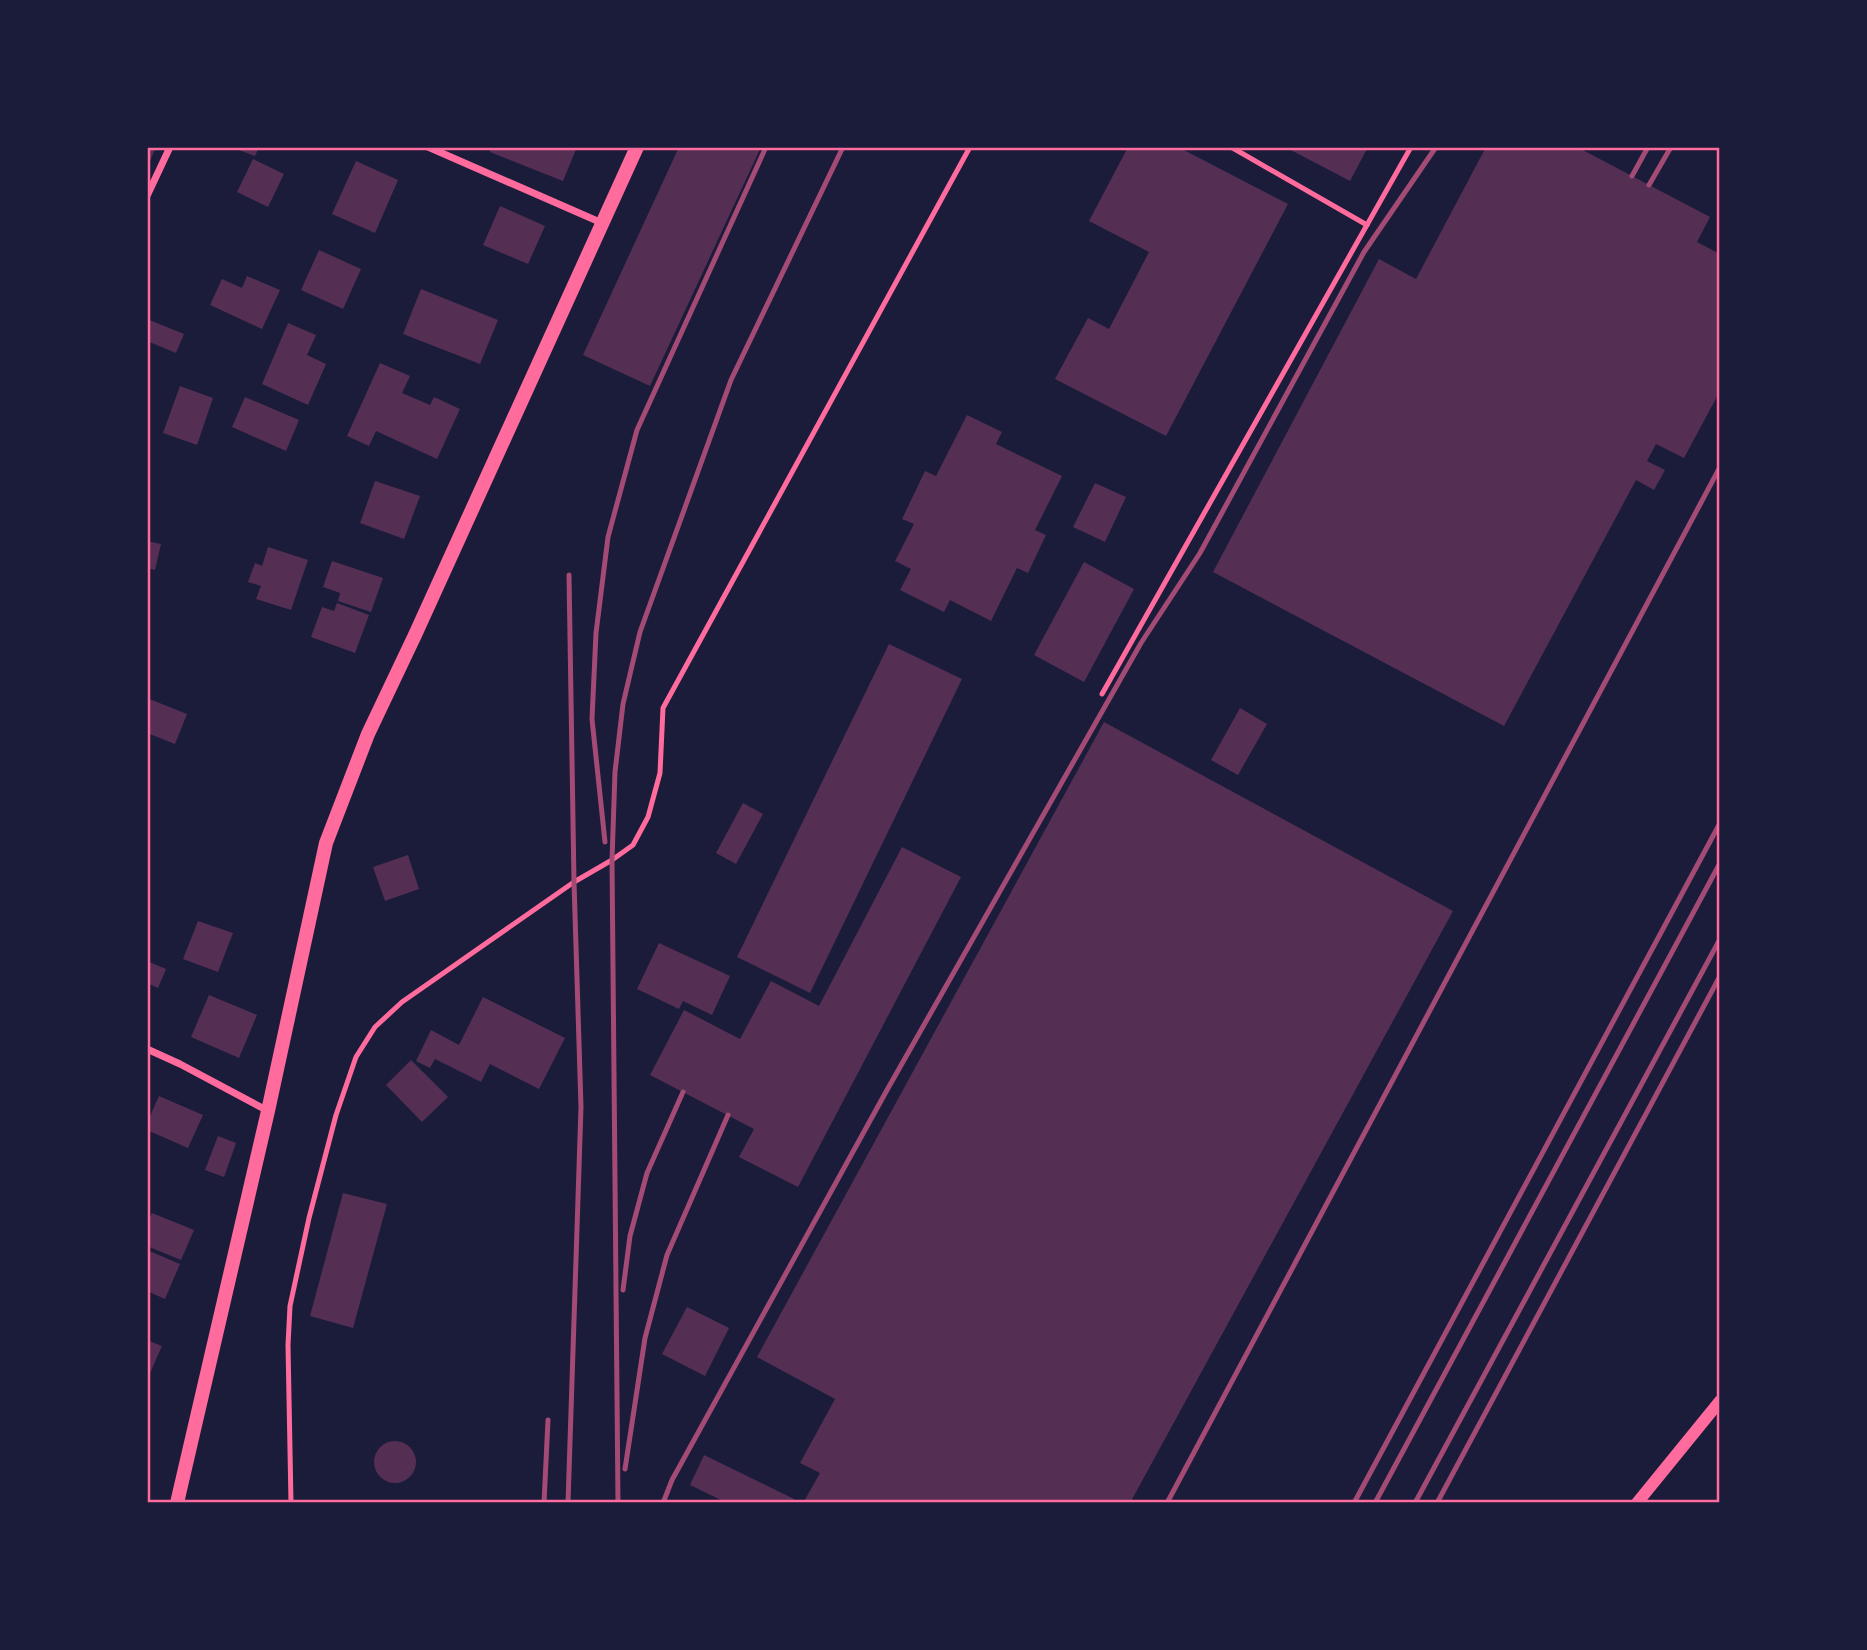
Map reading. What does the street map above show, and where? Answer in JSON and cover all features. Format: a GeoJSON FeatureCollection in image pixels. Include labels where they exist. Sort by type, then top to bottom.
{"type":"FeatureCollection","features":[{"type":"Feature","properties":{"kind":"main road"},"geometry":{"type":"LineString","coordinates":[[177,1503],[268,1111],[326,844],[368,734],[637,147]]}},
{"type":"Feature","properties":{"kind":"street"},"geometry":{"type":"LineString","coordinates":[[147,196],[170,147]]}},
{"type":"Feature","properties":{"kind":"street"},"geometry":{"type":"LineString","coordinates":[[428,147],[602,223]]}},
{"type":"Feature","properties":{"kind":"street"},"geometry":{"type":"LineString","coordinates":[[147,1049],[268,1111]]}},
{"type":"Feature","properties":{"kind":"street"},"geometry":{"type":"LineString","coordinates":[[1637,1503],[1720,1401]]}},
{"type":"Feature","properties":{"kind":"lane"},"geometry":{"type":"LineString","coordinates":[[291,1503],[288,1345],[290,1306],[309,1218],[356,1056],[376,1027],[402,1002],[574,882],[633,845],[648,817],[660,773],[663,708],[970,147]]}},
{"type":"Feature","properties":{"kind":"lane"},"geometry":{"type":"LineString","coordinates":[[1231,147],[1367,225]]}},
{"type":"Feature","properties":{"kind":"lane"},"geometry":{"type":"LineString","coordinates":[[1102,694],[1411,147]]}},
{"type":"Feature","properties":{"kind":"building"},"geometry":{"type":"Polygon","coordinates":[[[147,147],[156,147],[147,168],[147,147]]]}},
{"type":"Feature","properties":{"kind":"building"},"geometry":{"type":"Polygon","coordinates":[[[231,147],[259,147],[255,156],[231,147]]]}},
{"type":"Feature","properties":{"kind":"building"},"geometry":{"type":"Polygon","coordinates":[[[491,147],[577,147],[563,181],[490,152],[491,147]]]}},
{"type":"Feature","properties":{"kind":"building"},"geometry":{"type":"Polygon","coordinates":[[[679,147],[761,147],[650,386],[583,355],[679,147]]]}},
{"type":"Feature","properties":{"kind":"building"},"geometry":{"type":"Polygon","coordinates":[[[1128,147],[1178,147],[1288,204],[1166,436],[1055,379],[1088,318],[1109,329],[1149,252],[1089,221],[1128,147]]]}},
{"type":"Feature","properties":{"kind":"building"},"geometry":{"type":"Polygon","coordinates":[[[1285,147],[1368,147],[1350,181],[1285,147]]]}},
{"type":"Feature","properties":{"kind":"building"},"geometry":{"type":"Polygon","coordinates":[[[1486,147],[1577,147],[1710,217],[1697,242],[1720,254],[1720,391],[1684,458],[1656,444],[1647,461],[1665,470],[1654,490],[1636,480],[1504,726],[1213,572],[1379,259],[1416,279],[1486,147]]]}},
{"type":"Feature","properties":{"kind":"building"},"geometry":{"type":"Polygon","coordinates":[[[253,159],[284,174],[268,207],[237,192],[253,159]]]}},
{"type":"Feature","properties":{"kind":"building"},"geometry":{"type":"Polygon","coordinates":[[[356,161],[398,180],[375,233],[332,214],[356,161]]]}},
{"type":"Feature","properties":{"kind":"building"},"geometry":{"type":"Polygon","coordinates":[[[500,206],[545,226],[528,264],[483,245],[500,206]]]}},
{"type":"Feature","properties":{"kind":"building"},"geometry":{"type":"Polygon","coordinates":[[[319,250],[361,269],[343,309],[301,290],[319,250]]]}},
{"type":"Feature","properties":{"kind":"building"},"geometry":{"type":"Polygon","coordinates":[[[247,276],[280,290],[262,329],[210,305],[222,279],[242,288],[247,276]]]}},
{"type":"Feature","properties":{"kind":"building"},"geometry":{"type":"Polygon","coordinates":[[[421,289],[498,320],[480,364],[403,334],[421,289]]]}},
{"type":"Feature","properties":{"kind":"building"},"geometry":{"type":"Polygon","coordinates":[[[147,319],[184,334],[176,353],[147,341],[147,319]]]}},
{"type":"Feature","properties":{"kind":"building"},"geometry":{"type":"Polygon","coordinates":[[[288,323],[316,335],[307,355],[326,364],[308,405],[262,384],[288,323]]]}},
{"type":"Feature","properties":{"kind":"building"},"geometry":{"type":"Polygon","coordinates":[[[380,363],[410,376],[402,393],[430,405],[434,397],[460,409],[437,459],[376,431],[369,446],[347,436],[380,363]]]}},
{"type":"Feature","properties":{"kind":"building"},"geometry":{"type":"Polygon","coordinates":[[[180,386],[213,398],[197,445],[163,433],[180,386]]]}},
{"type":"Feature","properties":{"kind":"building"},"geometry":{"type":"Polygon","coordinates":[[[245,397],[299,420],[286,451],[232,427],[245,397]]]}},
{"type":"Feature","properties":{"kind":"building"},"geometry":{"type":"Polygon","coordinates":[[[967,415],[1002,432],[996,444],[1062,476],[1035,530],[1046,535],[1028,573],[1017,568],[991,621],[950,600],[944,612],[900,590],[911,569],[895,561],[914,524],[902,519],[925,471],[936,476],[967,415]]]}},
{"type":"Feature","properties":{"kind":"building"},"geometry":{"type":"Polygon","coordinates":[[[375,481],[420,496],[404,539],[360,523],[375,481]]]}},
{"type":"Feature","properties":{"kind":"building"},"geometry":{"type":"Polygon","coordinates":[[[1095,483],[1126,497],[1105,542],[1073,527],[1095,483]]]}},
{"type":"Feature","properties":{"kind":"building"},"geometry":{"type":"Polygon","coordinates":[[[147,541],[161,544],[155,570],[147,568],[147,541]]]}},
{"type":"Feature","properties":{"kind":"building"},"geometry":{"type":"Polygon","coordinates":[[[268,547],[308,560],[291,610],[256,599],[261,586],[248,582],[255,563],[262,566],[268,547]]]}},
{"type":"Feature","properties":{"kind":"building"},"geometry":{"type":"Polygon","coordinates":[[[332,561],[383,578],[371,612],[338,601],[340,593],[323,587],[332,561]]]}},
{"type":"Feature","properties":{"kind":"building"},"geometry":{"type":"Polygon","coordinates":[[[1084,562],[1134,589],[1084,682],[1034,655],[1084,562]]]}},
{"type":"Feature","properties":{"kind":"building"},"geometry":{"type":"Polygon","coordinates":[[[337,603],[369,615],[355,653],[311,637],[322,607],[334,611],[337,603]]]}},
{"type":"Feature","properties":{"kind":"building"},"geometry":{"type":"Polygon","coordinates":[[[889,644],[962,679],[810,993],[737,957],[889,644]]]}},
{"type":"Feature","properties":{"kind":"building"},"geometry":{"type":"Polygon","coordinates":[[[147,698],[187,714],[175,744],[147,733],[147,698]]]}},
{"type":"Feature","properties":{"kind":"building"},"geometry":{"type":"Polygon","coordinates":[[[1240,708],[1267,724],[1238,775],[1211,760],[1240,708]]]}},
{"type":"Feature","properties":{"kind":"building"},"geometry":{"type":"Polygon","coordinates":[[[1104,722],[1453,911],[1130,1503],[803,1503],[820,1473],[800,1463],[835,1399],[757,1357],[1104,722]]]}},
{"type":"Feature","properties":{"kind":"building"},"geometry":{"type":"Polygon","coordinates":[[[743,803],[763,814],[736,864],[716,853],[743,803]]]}},
{"type":"Feature","properties":{"kind":"building"},"geometry":{"type":"Polygon","coordinates":[[[902,847],[961,877],[798,1187],[739,1157],[754,1129],[650,1075],[684,1010],[740,1039],[771,981],[819,1006],[902,847]]]}},
{"type":"Feature","properties":{"kind":"building"},"geometry":{"type":"Polygon","coordinates":[[[408,855],[419,889],[385,901],[373,867],[408,855]]]}},
{"type":"Feature","properties":{"kind":"building"},"geometry":{"type":"Polygon","coordinates":[[[198,921],[233,933],[218,972],[183,959],[198,921]]]}},
{"type":"Feature","properties":{"kind":"building"},"geometry":{"type":"Polygon","coordinates":[[[659,943],[730,976],[712,1015],[683,1001],[679,1009],[637,989],[659,943]]]}},
{"type":"Feature","properties":{"kind":"building"},"geometry":{"type":"Polygon","coordinates":[[[147,961],[166,969],[158,988],[147,983],[147,961]]]}},
{"type":"Feature","properties":{"kind":"building"},"geometry":{"type":"Polygon","coordinates":[[[209,995],[257,1015],[239,1058],[191,1037],[209,995]]]}},
{"type":"Feature","properties":{"kind":"building"},"geometry":{"type":"Polygon","coordinates":[[[483,997],[565,1038],[539,1089],[490,1064],[481,1082],[435,1059],[430,1068],[416,1061],[431,1030],[459,1045],[483,997]]]}},
{"type":"Feature","properties":{"kind":"building"},"geometry":{"type":"Polygon","coordinates":[[[411,1060],[448,1097],[422,1122],[386,1085],[411,1060]]]}},
{"type":"Feature","properties":{"kind":"building"},"geometry":{"type":"Polygon","coordinates":[[[159,1096],[203,1115],[188,1148],[147,1130],[147,1123],[159,1096]]]}},
{"type":"Feature","properties":{"kind":"building"},"geometry":{"type":"Polygon","coordinates":[[[218,1136],[236,1143],[224,1177],[205,1170],[218,1136]]]}},
{"type":"Feature","properties":{"kind":"building"},"geometry":{"type":"Polygon","coordinates":[[[343,1193],[387,1204],[353,1328],[310,1316],[343,1193]]]}},
{"type":"Feature","properties":{"kind":"building"},"geometry":{"type":"Polygon","coordinates":[[[152,1213],[194,1230],[181,1260],[147,1246],[147,1224],[152,1213]]]}},
{"type":"Feature","properties":{"kind":"building"},"geometry":{"type":"Polygon","coordinates":[[[147,1250],[180,1264],[165,1299],[147,1291],[147,1250]]]}},
{"type":"Feature","properties":{"kind":"building"},"geometry":{"type":"Polygon","coordinates":[[[687,1307],[729,1328],[705,1376],[662,1354],[687,1307]]]}},
{"type":"Feature","properties":{"kind":"building"},"geometry":{"type":"Polygon","coordinates":[[[147,1340],[162,1346],[147,1380],[147,1340]]]}},
{"type":"Feature","properties":{"kind":"building"},"geometry":{"type":"Polygon","coordinates":[[[395,1441],[410,1447],[416,1462],[410,1477],[395,1483],[380,1477],[374,1462],[380,1447],[395,1441]]]}},
{"type":"Feature","properties":{"kind":"building"},"geometry":{"type":"Polygon","coordinates":[[[704,1455],[794,1499],[792,1503],[727,1503],[690,1485],[704,1455]]]}},
{"type":"Feature","properties":{"kind":"railway"},"geometry":{"type":"LineString","coordinates":[[605,842],[592,719],[596,633],[608,537],[637,430],[766,147]]}},
{"type":"Feature","properties":{"kind":"railway"},"geometry":{"type":"LineString","coordinates":[[618,1503],[612,860],[615,772],[623,704],[640,632],[731,380],[843,147]]}},
{"type":"Feature","properties":{"kind":"railway"},"geometry":{"type":"LineString","coordinates":[[663,1503],[672,1480],[887,1090],[1141,643],[1200,553],[1364,252],[1436,147]]}},
{"type":"Feature","properties":{"kind":"railway"},"geometry":{"type":"LineString","coordinates":[[1632,176],[1648,147]]}},
{"type":"Feature","properties":{"kind":"railway"},"geometry":{"type":"LineString","coordinates":[[1649,185],[1671,147]]}},
{"type":"Feature","properties":{"kind":"railway"},"geometry":{"type":"LineString","coordinates":[[1167,1503],[1720,467]]}},
{"type":"Feature","properties":{"kind":"railway"},"geometry":{"type":"LineString","coordinates":[[568,1503],[581,1107],[569,575]]}},
{"type":"Feature","properties":{"kind":"railway"},"geometry":{"type":"LineString","coordinates":[[1354,1503],[1720,823]]}},
{"type":"Feature","properties":{"kind":"railway"},"geometry":{"type":"LineString","coordinates":[[1375,1503],[1720,863]]}},
{"type":"Feature","properties":{"kind":"railway"},"geometry":{"type":"LineString","coordinates":[[1415,1503],[1720,939]]}},
{"type":"Feature","properties":{"kind":"railway"},"geometry":{"type":"LineString","coordinates":[[1437,1503],[1720,976]]}},
{"type":"Feature","properties":{"kind":"railway"},"geometry":{"type":"LineString","coordinates":[[623,1290],[630,1236],[647,1173],[683,1092]]}},
{"type":"Feature","properties":{"kind":"railway"},"geometry":{"type":"LineString","coordinates":[[625,1469],[645,1338],[667,1255],[728,1115]]}},
{"type":"Feature","properties":{"kind":"railway"},"geometry":{"type":"LineString","coordinates":[[544,1503],[548,1420]]}}]}
